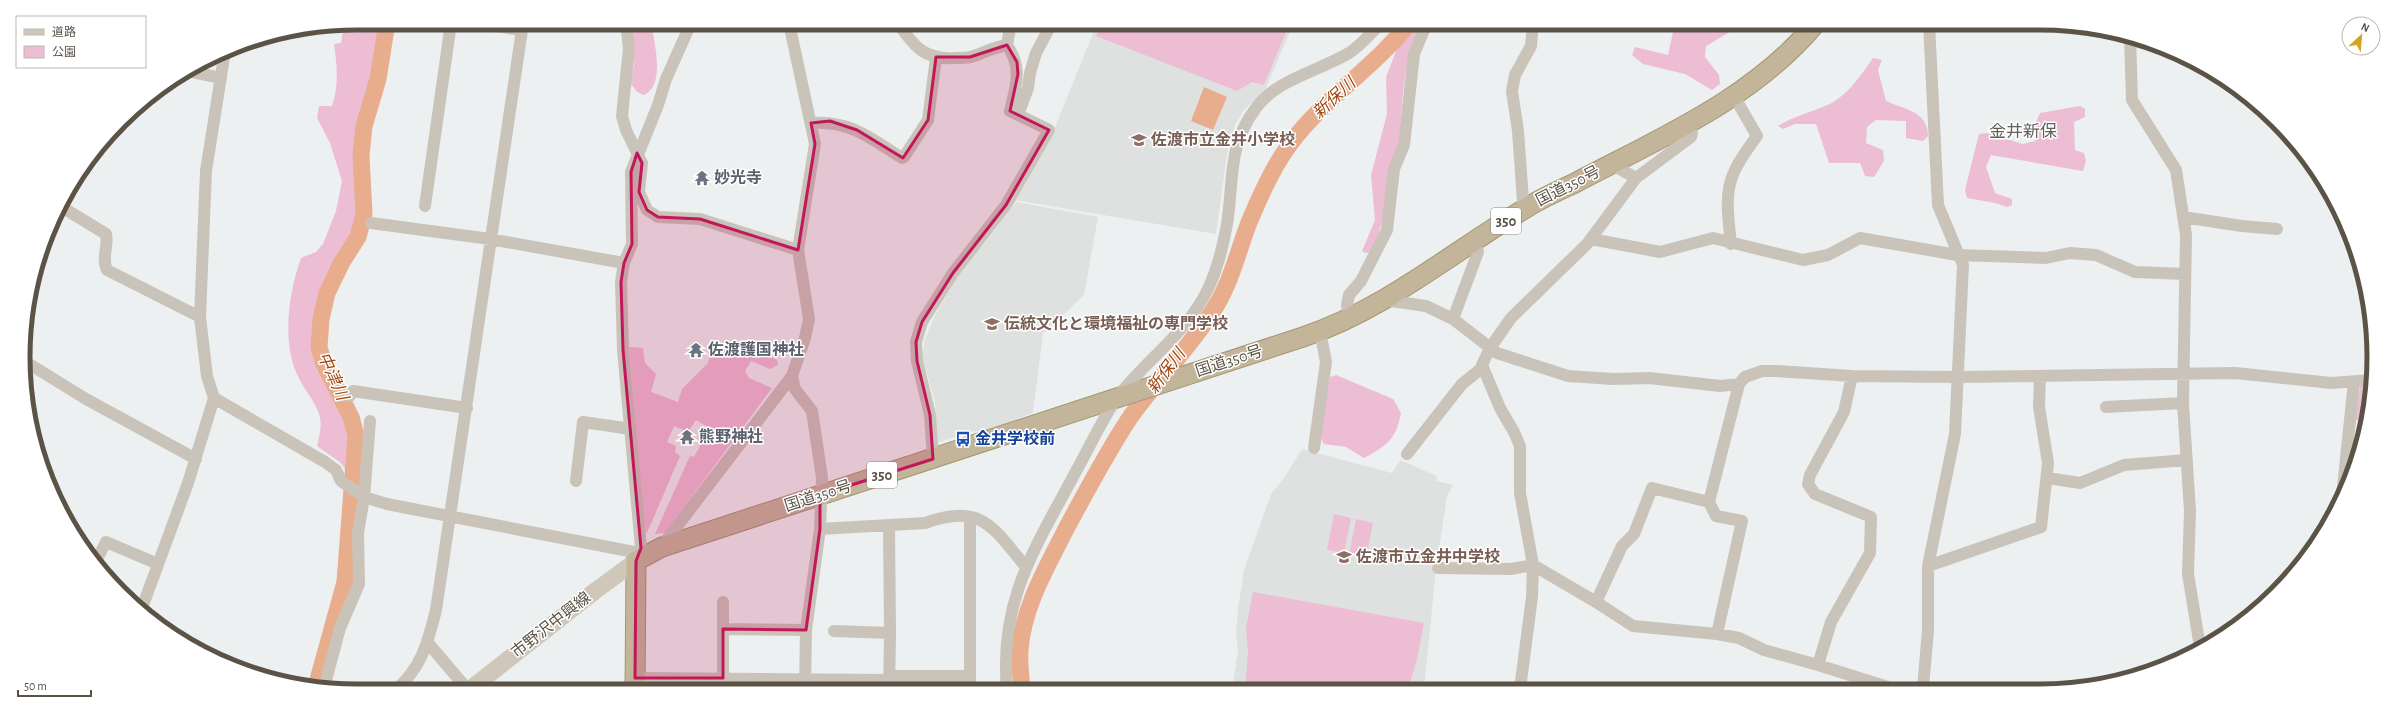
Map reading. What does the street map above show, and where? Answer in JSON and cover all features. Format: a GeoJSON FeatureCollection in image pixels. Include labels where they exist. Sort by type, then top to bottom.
{"type":"FeatureCollection","features":[{"type":"Feature","properties":{"kind":"highway","name":"国道350号"},"geometry":{"type":"LineString","coordinates":[[636,561],[662,547],[820,495],[933,460],[1124,395],[1320,331],[1349,319],[1384,300],[1526,208],[1688,124],[1734,96],[1790,51],[1810,30]]}},
{"type":"Feature","properties":{"kind":"highway"},"geometry":{"type":"LineString","coordinates":[[635,684],[636,561]]}},
{"type":"Feature","properties":{"kind":"main road","name":"市野沢中興線"},"geometry":{"type":"LineString","coordinates":[[477,684],[595,591],[636,561]]}},
{"type":"Feature","properties":{"kind":"street"},"geometry":{"type":"LineString","coordinates":[[425,206],[450,30]]}},
{"type":"Feature","properties":{"kind":"street"},"geometry":{"type":"LineString","coordinates":[[401,684],[414,672],[428,643],[438,598],[448,518],[467,408],[490,239],[523,30]]}},
{"type":"Feature","properties":{"kind":"street"},"geometry":{"type":"LineString","coordinates":[[627,30],[629,48],[622,116],[642,163],[639,192],[642,203],[647,210],[658,217],[700,219],[798,250]]}},
{"type":"Feature","properties":{"kind":"street"},"geometry":{"type":"LineString","coordinates":[[636,561],[641,548],[623,350],[622,282],[624,263],[632,244],[631,172],[637,153],[687,30]]}},
{"type":"Feature","properties":{"kind":"street"},"geometry":{"type":"LineString","coordinates":[[662,547],[792,376],[806,338],[809,320],[798,250],[815,144],[791,30]]}},
{"type":"Feature","properties":{"kind":"street"},"geometry":{"type":"LineString","coordinates":[[903,30],[917,49],[936,57],[970,57],[992,48],[1007,45]]}},
{"type":"Feature","properties":{"kind":"street"},"geometry":{"type":"LineString","coordinates":[[933,460],[930,415],[916,361],[919,331],[922,322],[953,273],[1006,205],[1049,130],[1010,111],[1018,74],[1017,62],[1007,45],[1010,30]]}},
{"type":"Feature","properties":{"kind":"street"},"geometry":{"type":"LineString","coordinates":[[1018,115],[1028,88],[1030,73],[1036,53],[1048,30]]}},
{"type":"Feature","properties":{"kind":"street"},"geometry":{"type":"LineString","coordinates":[[1007,684],[1006,634],[1012,604],[1026,567],[1124,395],[1148,362],[1178,332],[1207,291],[1217,268],[1227,222],[1231,168],[1236,147],[1246,122],[1268,93],[1350,52],[1370,30]]}},
{"type":"Feature","properties":{"kind":"street"},"geometry":{"type":"LineString","coordinates":[[1349,319],[1347,305],[1349,295],[1361,281],[1387,230],[1394,169],[1404,145],[1414,54],[1424,30]]}},
{"type":"Feature","properties":{"kind":"street"},"geometry":{"type":"LineString","coordinates":[[1526,208],[1523,201],[1518,132],[1512,91],[1515,75],[1531,46],[1532,30]]}},
{"type":"Feature","properties":{"kind":"street"},"geometry":{"type":"LineString","coordinates":[[1923,684],[1928,630],[1928,566],[1955,434],[1963,265],[1957,255],[1938,205],[1928,30]]}},
{"type":"Feature","properties":{"kind":"street"},"geometry":{"type":"LineString","coordinates":[[2130,43],[2132,100],[2176,170],[2186,235],[2183,403],[2190,511],[2188,574],[2199,642]]}},
{"type":"Feature","properties":{"kind":"street"},"geometry":{"type":"LineString","coordinates":[[811,123],[830,121],[857,130],[902,158],[904,157],[928,120],[936,57]]}},
{"type":"Feature","properties":{"kind":"street"},"geometry":{"type":"LineString","coordinates":[[143,605],[196,459],[214,398],[207,376],[200,317],[206,171],[224,59]]}},
{"type":"Feature","properties":{"kind":"street"},"geometry":{"type":"LineString","coordinates":[[195,73],[221,78]]}},
{"type":"Feature","properties":{"kind":"street"},"geometry":{"type":"LineString","coordinates":[[1731,244],[1726,201],[1728,188],[1734,169],[1757,136],[1734,96]]}},
{"type":"Feature","properties":{"kind":"street"},"geometry":{"type":"LineString","coordinates":[[1407,454],[1462,384],[1482,368],[1485,356],[1511,318],[1591,239],[1636,178],[1691,137],[1692,133],[1688,124]]}},
{"type":"Feature","properties":{"kind":"street"},"geometry":{"type":"LineString","coordinates":[[1618,168],[1636,178]]}},
{"type":"Feature","properties":{"kind":"street"},"geometry":{"type":"LineString","coordinates":[[65,209],[106,234],[107,246],[104,264],[107,270],[200,317]]}},
{"type":"Feature","properties":{"kind":"street"},"geometry":{"type":"LineString","coordinates":[[2183,217],[2242,226],[2278,229]]}},
{"type":"Feature","properties":{"kind":"street"},"geometry":{"type":"LineString","coordinates":[[371,223],[490,239],[624,263]]}},
{"type":"Feature","properties":{"kind":"street"},"geometry":{"type":"LineString","coordinates":[[1591,239],[1660,252],[1713,238],[1731,244],[1803,260],[1828,255],[1860,238],[1957,255],[2046,258],[2070,252],[2096,255],[2135,272],[2185,274]]}},
{"type":"Feature","properties":{"kind":"street"},"geometry":{"type":"LineString","coordinates":[[1453,319],[1478,252],[1476,241]]}},
{"type":"Feature","properties":{"kind":"street"},"geometry":{"type":"LineString","coordinates":[[1384,300],[1426,306],[1453,319],[1490,348],[1522,362],[1568,376],[1613,379],[1649,378],[1720,386],[1738,384]]}},
{"type":"Feature","properties":{"kind":"street"},"geometry":{"type":"LineString","coordinates":[[1314,448],[1326,367],[1324,346],[1320,331]]}},
{"type":"Feature","properties":{"kind":"street"},"geometry":{"type":"LineString","coordinates":[[30,365],[86,399],[196,459]]}},
{"type":"Feature","properties":{"kind":"street"},"geometry":{"type":"LineString","coordinates":[[1482,368],[1500,408],[1514,432],[1520,446],[1520,492],[1533,565],[1532,597],[1521,684]]}},
{"type":"Feature","properties":{"kind":"street"},"geometry":{"type":"LineString","coordinates":[[1717,634],[1742,521],[1716,516],[1709,502],[1738,384],[1745,377],[1762,371],[1852,376],[1957,377],[2235,373],[2331,383],[2366,381]]}},
{"type":"Feature","properties":{"kind":"street"},"geometry":{"type":"LineString","coordinates":[[792,376],[795,389],[810,406],[814,416],[822,478],[820,495],[820,528],[806,630],[805,684]]}},
{"type":"Feature","properties":{"kind":"street"},"geometry":{"type":"LineString","coordinates":[[1818,665],[1831,622],[1870,553],[1871,517],[1815,494],[1808,484],[1810,475],[1844,412],[1852,376]]}},
{"type":"Feature","properties":{"kind":"street"},"geometry":{"type":"LineString","coordinates":[[1928,566],[2042,527],[2048,478],[2048,463],[2039,407],[2040,376]]}},
{"type":"Feature","properties":{"kind":"street"},"geometry":{"type":"LineString","coordinates":[[2344,477],[2354,382]]}},
{"type":"Feature","properties":{"kind":"street"},"geometry":{"type":"LineString","coordinates":[[350,396],[353,390],[467,408]]}},
{"type":"Feature","properties":{"kind":"street"},"geometry":{"type":"LineString","coordinates":[[214,398],[325,462],[336,470],[341,481],[364,497],[448,518],[634,552],[636,561]]}},
{"type":"Feature","properties":{"kind":"street"},"geometry":{"type":"LineString","coordinates":[[2106,407],[2183,403]]}},
{"type":"Feature","properties":{"kind":"street"},"geometry":{"type":"LineString","coordinates":[[326,682],[340,628],[359,584],[358,533],[364,497],[370,421]]}},
{"type":"Feature","properties":{"kind":"street"},"geometry":{"type":"LineString","coordinates":[[576,481],[584,422],[631,429]]}},
{"type":"Feature","properties":{"kind":"street"},"geometry":{"type":"LineString","coordinates":[[2048,478],[2080,483],[2124,465],[2187,460]]}},
{"type":"Feature","properties":{"kind":"street"},"geometry":{"type":"LineString","coordinates":[[1596,602],[1622,546],[1634,534],[1652,488],[1709,502]]}},
{"type":"Feature","properties":{"kind":"street"},"geometry":{"type":"LineString","coordinates":[[820,528],[925,523],[939,518],[955,516],[980,518],[989,524],[1026,567]]}},
{"type":"Feature","properties":{"kind":"street"},"geometry":{"type":"LineString","coordinates":[[970,517],[970,684]]}},
{"type":"Feature","properties":{"kind":"street"},"geometry":{"type":"LineString","coordinates":[[889,525],[889,682]]}},
{"type":"Feature","properties":{"kind":"street"},"geometry":{"type":"LineString","coordinates":[[99,557],[106,542],[158,564]]}},
{"type":"Feature","properties":{"kind":"street"},"geometry":{"type":"LineString","coordinates":[[1438,568],[1512,569],[1533,565],[1596,602],[1633,626],[1717,634],[1739,638],[1764,650],[1878,684]]}},
{"type":"Feature","properties":{"kind":"street"},"geometry":{"type":"LineString","coordinates":[[723,602],[723,684]]}},
{"type":"Feature","properties":{"kind":"street"},"geometry":{"type":"LineString","coordinates":[[723,629],[806,630]]}},
{"type":"Feature","properties":{"kind":"street"},"geometry":{"type":"LineString","coordinates":[[834,631],[890,633]]}},
{"type":"Feature","properties":{"kind":"street"},"geometry":{"type":"LineString","coordinates":[[428,643],[462,684]]}},
{"type":"Feature","properties":{"kind":"street"},"geometry":{"type":"LineString","coordinates":[[833,684],[889,682],[970,676]]}},
{"type":"Feature","properties":{"kind":"street"},"geometry":{"type":"LineString","coordinates":[[635,684],[723,678],[793,684]]}},
{"type":"Feature","properties":{"kind":"highlighted area"},"geometry":{"type":"Polygon","coordinates":[[[1007,45],[1017,62],[1018,74],[1010,111],[1049,130],[1006,205],[953,273],[922,322],[916,342],[917,361],[930,415],[933,459],[820,495],[820,529],[806,630],[723,629],[723,678],[635,678],[636,561],[641,548],[623,350],[621,282],[624,263],[632,244],[631,172],[637,153],[642,163],[639,192],[647,210],[658,217],[700,219],[798,250],[815,144],[811,123],[830,121],[857,130],[903,158],[928,120],[936,57],[970,57],[1007,45]]]}},
{"type":"Feature","properties":{"kind":"shaded area","name":"佐渡市立金井小学校"},"geometry":{"type":"Polygon","coordinates":[[[1092,30],[1291,30],[1265,90],[1243,111],[1235,125],[1227,154],[1216,234],[1015,200],[1055,127],[1094,31],[1092,30]]]}},
{"type":"Feature","properties":{"kind":"shaded area"},"geometry":{"type":"Polygon","coordinates":[[[1204,87],[1227,97],[1213,130],[1191,121],[1204,87]]]}},
{"type":"Feature","properties":{"kind":"shaded area","name":"伝統文化と環境福祉の専門学校"},"geometry":{"type":"Polygon","coordinates":[[[1016,202],[1098,217],[1084,295],[1043,334],[1033,413],[991,429],[970,432],[937,443],[935,401],[922,358],[925,339],[935,315],[964,266],[989,238],[1016,202]]]}},
{"type":"Feature","properties":{"kind":"shaded area","name":"佐渡市立金井中学校"},"geometry":{"type":"Polygon","coordinates":[[[1302,449],[1392,473],[1400,460],[1437,476],[1436,481],[1453,485],[1447,496],[1436,569],[1424,684],[1233,684],[1238,651],[1236,634],[1238,609],[1244,570],[1271,494],[1284,478],[1302,449]]]}},
{"type":"Feature","properties":{"kind":"green space"},"geometry":{"type":"Polygon","coordinates":[[[380,30],[374,84],[358,136],[357,169],[359,213],[355,231],[339,253],[323,287],[314,322],[316,360],[348,420],[353,438],[349,475],[341,463],[317,446],[321,421],[316,406],[296,372],[289,345],[288,330],[290,300],[301,258],[316,252],[323,244],[336,211],[342,181],[330,143],[317,118],[319,106],[332,106],[336,90],[337,75],[334,44],[341,43],[343,31],[380,30]]]}},
{"type":"Feature","properties":{"kind":"green space"},"geometry":{"type":"Polygon","coordinates":[[[631,30],[652,30],[656,51],[657,73],[651,90],[644,95],[637,92],[631,84],[634,63],[631,30]]]}},
{"type":"Feature","properties":{"kind":"green space"},"geometry":{"type":"Polygon","coordinates":[[[1099,30],[1287,30],[1264,85],[1252,82],[1237,91],[1096,36],[1099,30]]]}},
{"type":"Feature","properties":{"kind":"green space"},"geometry":{"type":"Polygon","coordinates":[[[1408,30],[1418,30],[1411,51],[1404,81],[1399,142],[1395,170],[1386,211],[1372,251],[1366,253],[1362,251],[1375,220],[1371,175],[1387,114],[1386,77],[1398,46],[1408,30]]]}},
{"type":"Feature","properties":{"kind":"green space"},"geometry":{"type":"Polygon","coordinates":[[[1673,30],[1729,30],[1728,33],[1706,46],[1705,57],[1719,75],[1720,84],[1712,90],[1685,74],[1643,64],[1632,55],[1635,47],[1668,55],[1673,30]]]}},
{"type":"Feature","properties":{"kind":"green space"},"geometry":{"type":"Polygon","coordinates":[[[1873,58],[1882,60],[1878,70],[1886,101],[1908,109],[1920,116],[1927,128],[1928,136],[1923,141],[1906,138],[1906,121],[1876,120],[1867,127],[1866,143],[1883,150],[1884,161],[1874,177],[1865,176],[1860,163],[1829,163],[1816,124],[1795,124],[1783,129],[1778,126],[1838,99],[1855,83],[1873,58]]]}},
{"type":"Feature","properties":{"kind":"green space"},"geometry":{"type":"Polygon","coordinates":[[[2080,106],[2085,109],[2085,117],[2074,122],[2075,150],[2084,153],[2086,161],[2083,171],[1991,155],[1986,167],[1995,193],[2012,199],[2012,205],[2007,207],[1995,203],[1967,198],[1965,190],[1979,134],[1986,133],[2023,144],[2035,141],[2035,125],[2040,113],[2080,106]]]}},
{"type":"Feature","properties":{"kind":"green space"},"geometry":{"type":"Polygon","coordinates":[[[727,342],[744,344],[777,360],[778,365],[770,369],[751,361],[745,371],[749,378],[772,388],[665,533],[655,534],[690,456],[694,457],[710,428],[696,420],[688,432],[674,426],[667,442],[676,446],[675,452],[680,456],[647,533],[644,527],[629,347],[643,348],[645,363],[656,374],[651,392],[678,402],[682,389],[708,363],[711,351],[716,345],[727,342]]]}},
{"type":"Feature","properties":{"kind":"green space"},"geometry":{"type":"Polygon","coordinates":[[[1336,375],[1393,399],[1401,413],[1399,422],[1390,440],[1385,445],[1364,458],[1346,447],[1324,444],[1320,437],[1330,377],[1336,375]]]}},
{"type":"Feature","properties":{"kind":"green space"},"geometry":{"type":"Polygon","coordinates":[[[2360,386],[2365,386],[2361,423],[2355,419],[2360,386]]]}},
{"type":"Feature","properties":{"kind":"green space"},"geometry":{"type":"Polygon","coordinates":[[[1334,514],[1351,518],[1344,553],[1327,550],[1334,514]]]}},
{"type":"Feature","properties":{"kind":"green space"},"geometry":{"type":"Polygon","coordinates":[[[1356,519],[1373,523],[1366,558],[1349,555],[1356,519]]]}},
{"type":"Feature","properties":{"kind":"green space"},"geometry":{"type":"Polygon","coordinates":[[[1253,592],[1424,623],[1417,659],[1410,684],[1245,684],[1248,653],[1246,628],[1253,592]]]}},
{"type":"Feature","properties":{"kind":"waterway","name":"中津川"},"geometry":{"type":"LineString","coordinates":[[318,681],[345,582],[356,436],[351,417],[324,364],[319,347],[321,319],[327,293],[342,262],[358,237],[364,214],[361,156],[364,126],[378,79],[386,30]]}},
{"type":"Feature","properties":{"kind":"waterway","name":"新保川"},"geometry":{"type":"LineString","coordinates":[[1022,684],[1020,650],[1022,634],[1031,603],[1051,558],[1104,459],[1139,405],[1196,335],[1216,306],[1230,277],[1248,225],[1266,183],[1283,153],[1303,127],[1380,54],[1403,30]]}},
{"type":"Feature","properties":{"kind":"place","name":"佐渡市立金井小学校"},"geometry":{"type":"Point","coordinates":[1139,140]}},
{"type":"Feature","properties":{"kind":"place","name":"妙光寺"},"geometry":{"type":"Point","coordinates":[702,178]}},
{"type":"Feature","properties":{"kind":"place","name":"伝統文化と環境福祉の専門学校"},"geometry":{"type":"Point","coordinates":[992,324]}},
{"type":"Feature","properties":{"kind":"place","name":"佐渡護国神社"},"geometry":{"type":"Point","coordinates":[696,350]}},
{"type":"Feature","properties":{"kind":"place","name":"熊野神社"},"geometry":{"type":"Point","coordinates":[687,437]}},
{"type":"Feature","properties":{"kind":"place","name":"金井学校前"},"geometry":{"type":"Point","coordinates":[963,439]}},
{"type":"Feature","properties":{"kind":"place","name":"佐渡市立金井中学校"},"geometry":{"type":"Point","coordinates":[1344,557]}},
{"type":"Feature","properties":{"kind":"district","name":"金井新保"},"geometry":{"type":"Point","coordinates":[2023,131]}}]}
